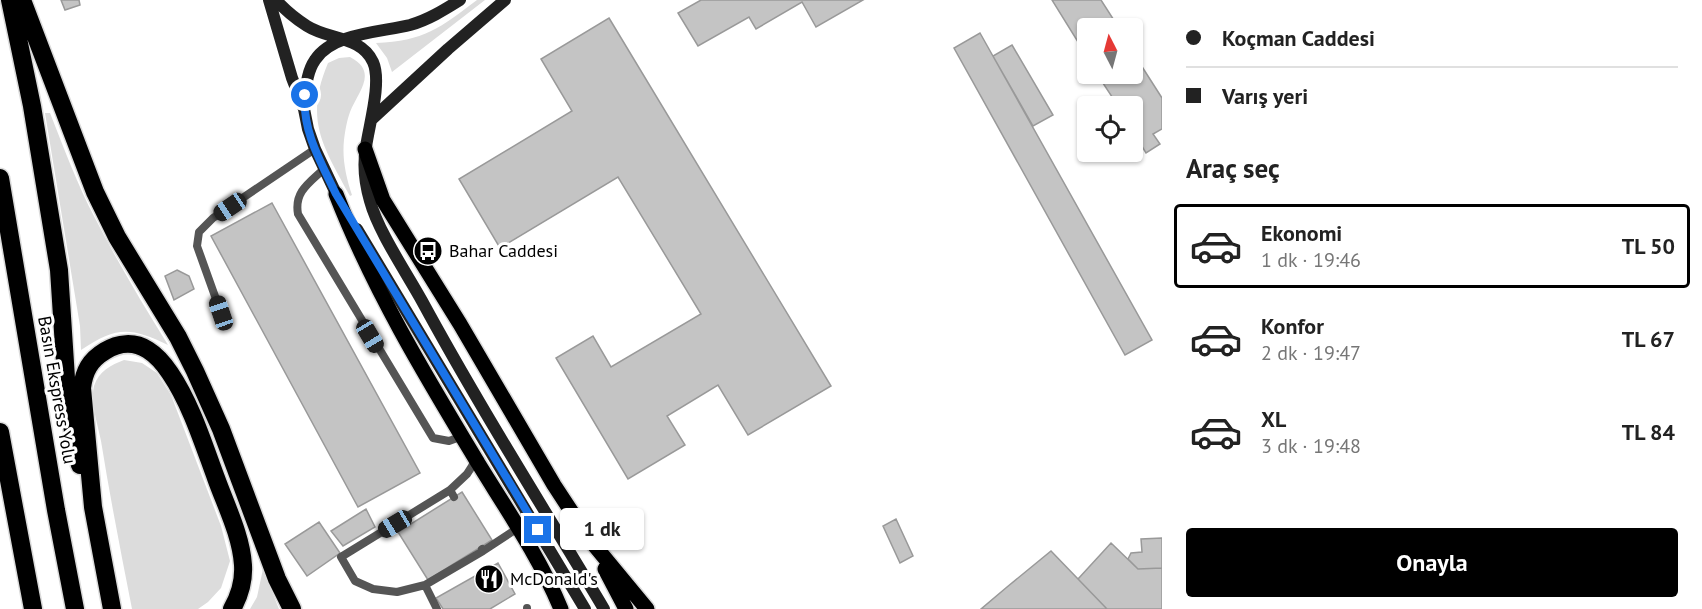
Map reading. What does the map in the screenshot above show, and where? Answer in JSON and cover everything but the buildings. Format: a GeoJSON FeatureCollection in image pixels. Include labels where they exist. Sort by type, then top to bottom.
{"type":"FeatureCollection","features":[{"type":"Feature","properties":{"kind":"highway"},"geometry":{"type":"LineString","coordinates":[[10,0],[32,106],[59,270],[66,378],[75,447],[93,507]]}},
{"type":"Feature","properties":{"kind":"highway"},"geometry":{"type":"LineString","coordinates":[[22,0],[95,192],[117,237],[178,338],[195,371],[221,429],[276,579],[292,609]]}},
{"type":"Feature","properties":{"kind":"highway","name":"Basın Ekspress Yolu"},"geometry":{"type":"LineString","coordinates":[[0,178],[75,609]]}},
{"type":"Feature","properties":{"kind":"highway"},"geometry":{"type":"LineString","coordinates":[[112,609],[93,507],[84,423],[83,378],[88,365],[98,355],[114,346],[129,344],[146,348],[160,359],[182,393],[201,439],[230,514],[243,564],[243,579],[239,597],[232,609]]}},
{"type":"Feature","properties":{"kind":"highway"},"geometry":{"type":"LineString","coordinates":[[0,432],[33,609]]}},
{"type":"Feature","properties":{"kind":"main road"},"geometry":{"type":"LineString","coordinates":[[268,0],[315,149],[355,243],[388,310],[518,528],[559,605]]}},
{"type":"Feature","properties":{"kind":"main road"},"geometry":{"type":"LineString","coordinates":[[276,0],[308,27],[357,44],[372,61],[375,71],[374,100],[365,149],[365,175],[370,201],[434,324],[604,609]]}},
{"type":"Feature","properties":{"kind":"main road"},"geometry":{"type":"LineString","coordinates":[[304,109],[307,80],[314,61],[323,50],[344,39],[412,24],[438,14],[460,0]]}},
{"type":"Feature","properties":{"kind":"main road"},"geometry":{"type":"LineString","coordinates":[[371,120],[448,49],[506,0]]}},
{"type":"Feature","properties":{"kind":"main road"},"geometry":{"type":"LineString","coordinates":[[365,149],[383,200],[460,324],[554,485],[590,540],[626,609]]}},
{"type":"Feature","properties":{"kind":"main road"},"geometry":{"type":"LineString","coordinates":[[336,194],[585,609]]}},
{"type":"Feature","properties":{"kind":"main road"},"geometry":{"type":"LineString","coordinates":[[590,540],[647,609]]}},
{"type":"Feature","properties":{"kind":"lane"},"geometry":{"type":"LineString","coordinates":[[221,313],[197,246],[199,232],[213,218],[315,149]]}},
{"type":"Feature","properties":{"kind":"lane"},"geometry":{"type":"LineString","coordinates":[[324,169],[301,192],[296,202],[298,214],[433,438],[449,441],[463,436]]}},
{"type":"Feature","properties":{"kind":"lane"},"geometry":{"type":"LineString","coordinates":[[476,460],[452,494],[341,557],[355,581],[373,589],[398,592],[425,585],[518,528]]}},
{"type":"Feature","properties":{"kind":"lane"},"geometry":{"type":"LineString","coordinates":[[425,585],[437,609]]}},
{"type":"Feature","properties":{"kind":"shaded area"},"geometry":{"type":"Polygon","coordinates":[[[477,0],[485,0],[392,72],[387,58],[376,43],[407,39],[431,31],[477,0]]]}},
{"type":"Feature","properties":{"kind":"shaded area"},"geometry":{"type":"Polygon","coordinates":[[[350,57],[359,63],[365,76],[349,115],[344,137],[344,161],[352,195],[350,196],[325,147],[317,117],[321,83],[328,63],[339,58],[350,57]]]}},
{"type":"Feature","properties":{"kind":"shaded area"},"geometry":{"type":"Polygon","coordinates":[[[45,113],[50,113],[88,205],[103,234],[168,345],[144,335],[124,332],[104,337],[81,350],[80,326],[45,113]]]}},
{"type":"Feature","properties":{"kind":"shaded area"},"geometry":{"type":"Polygon","coordinates":[[[124,360],[142,363],[157,373],[171,395],[221,526],[230,561],[221,588],[198,609],[132,609],[93,399],[94,386],[102,372],[124,360]]]}},
{"type":"Feature","properties":{"kind":"shaded area"},"geometry":{"type":"Polygon","coordinates":[[[263,569],[279,609],[250,609],[257,597],[263,569]]]}},
{"type":"Feature","properties":{"kind":"place","name":"Bahar Caddesi"},"geometry":{"type":"Point","coordinates":[428,251]}},
{"type":"Feature","properties":{"kind":"place","name":"McDonald's"},"geometry":{"type":"Point","coordinates":[489,579]}},
{"type":"Feature","properties":{"kind":"route"},"geometry":{"type":"LineString","coordinates":[[305,95],[304,109],[308,129],[336,194],[538,530]]}}]}
